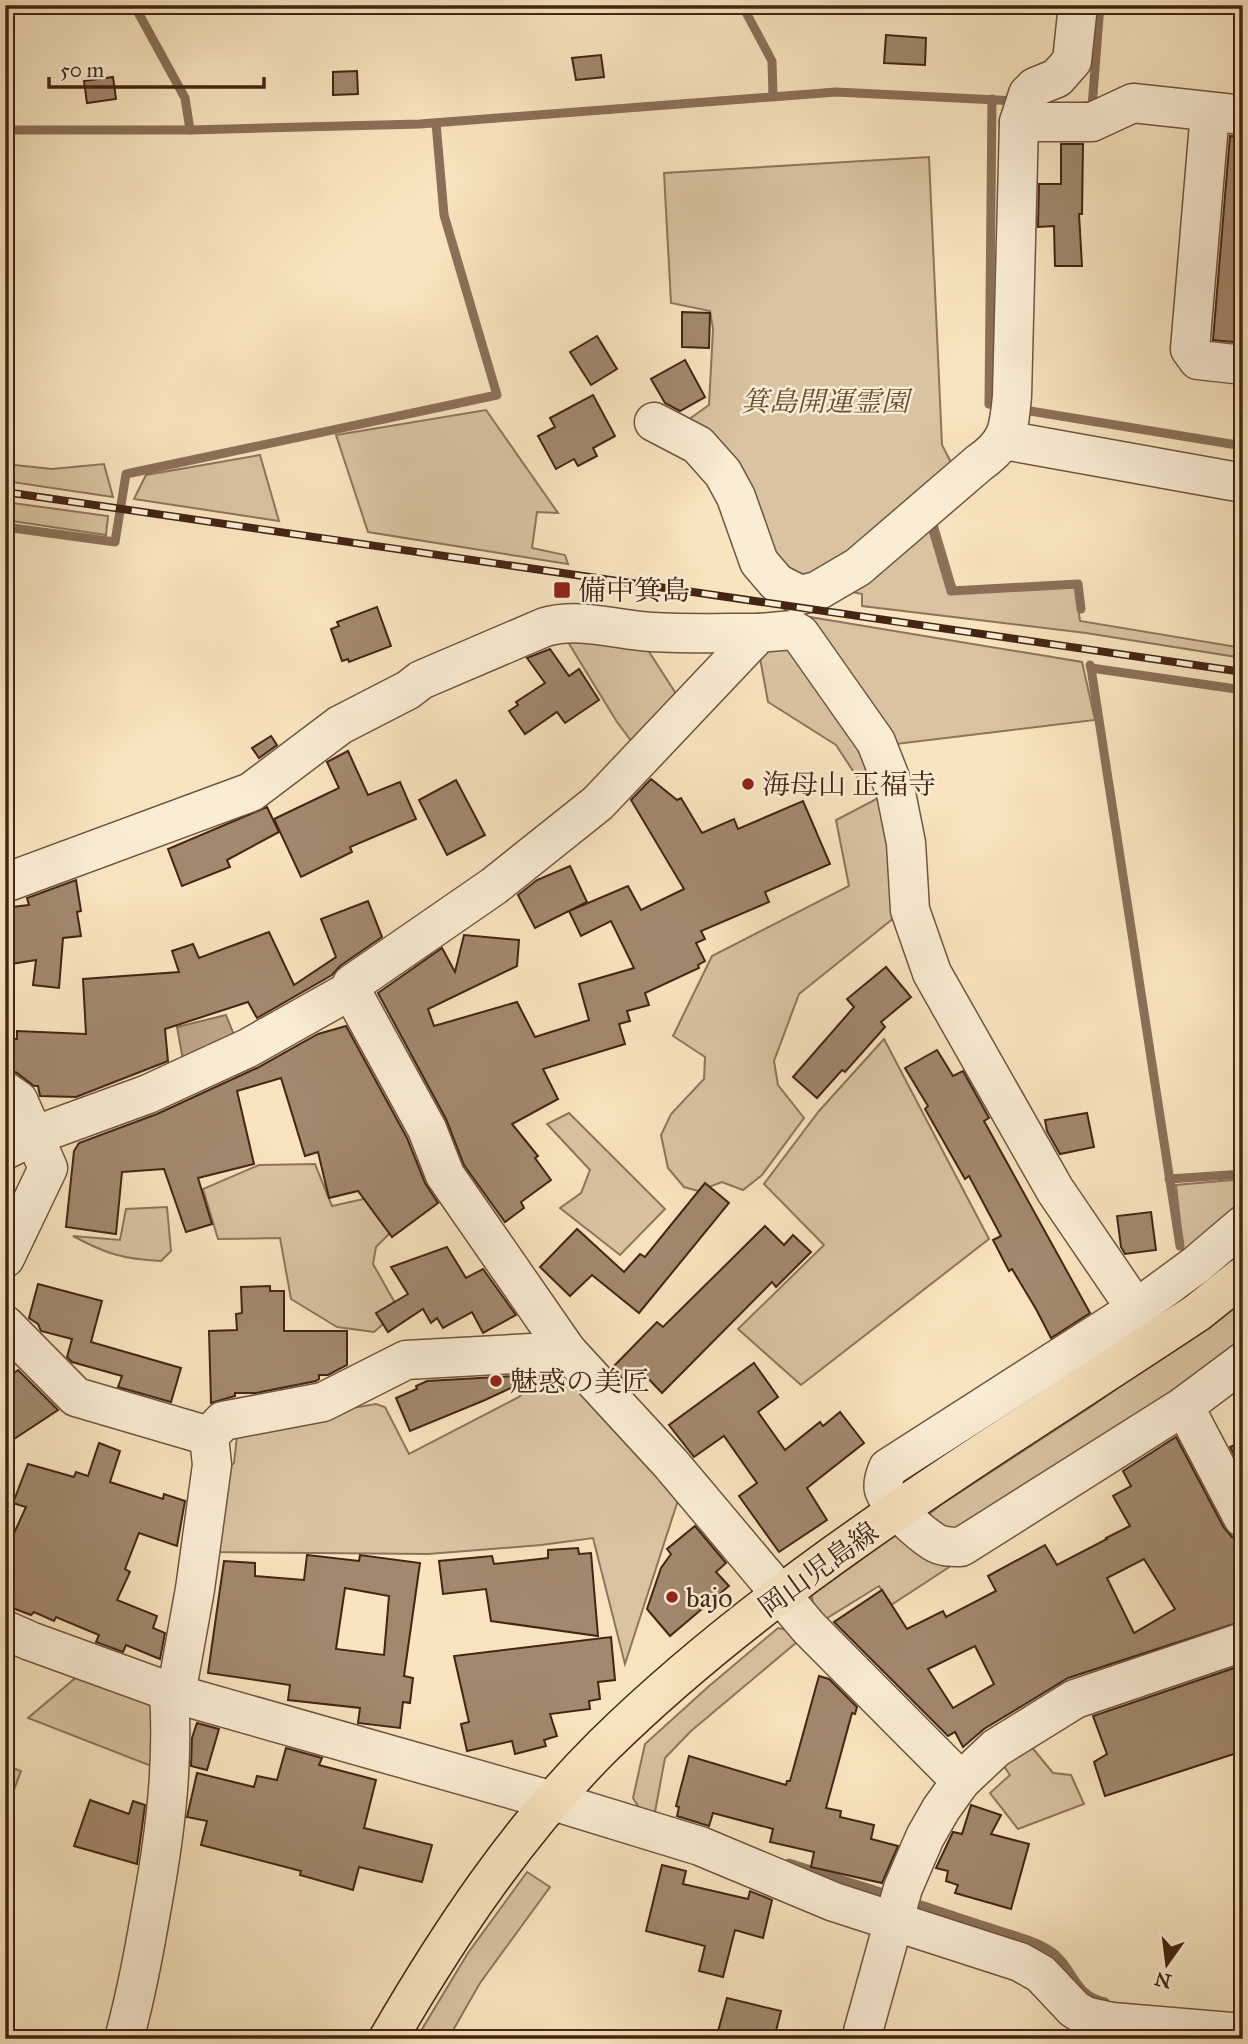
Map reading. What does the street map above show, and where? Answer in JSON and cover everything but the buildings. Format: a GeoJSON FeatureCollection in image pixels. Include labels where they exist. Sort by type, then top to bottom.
{"type":"FeatureCollection","features":[{"type":"Feature","properties":{"kind":"main road","name":"岡山児島線"},"geometry":{"type":"LineString","coordinates":[[388,2039],[436,1958],[493,1877],[553,1801],[602,1747],[674,1679],[780,1595],[898,1511],[1198,1312],[1243,1276]]}},
{"type":"Feature","properties":{"kind":"street"},"geometry":{"type":"LineString","coordinates":[[961,1781],[809,1628],[671,1464],[566,1351],[445,1175],[427,1129],[351,990],[352,984],[494,886],[598,803],[784,619],[817,591],[858,567],[994,453],[1009,420],[1023,110],[1035,86],[1057,78],[1072,61],[1078,5]]}},
{"type":"Feature","properties":{"kind":"street"},"geometry":{"type":"LineString","coordinates":[[1023,110],[1092,122],[1133,103],[1226,113],[1189,349],[1198,360],[1243,365]]}},
{"type":"Feature","properties":{"kind":"street"},"geometry":{"type":"LineString","coordinates":[[1009,420],[1243,484]]}},
{"type":"Feature","properties":{"kind":"street"},"geometry":{"type":"LineString","coordinates":[[654,422],[698,445],[723,473],[736,498],[759,562],[778,583],[784,619],[800,634],[876,742],[896,793],[906,843],[910,910],[932,973],[1055,1191],[1136,1310]]}},
{"type":"Feature","properties":{"kind":"street"},"geometry":{"type":"LineString","coordinates":[[5,883],[251,792],[340,725],[408,690],[421,680],[545,627],[573,622],[651,632],[784,619]]}},
{"type":"Feature","properties":{"kind":"street"},"geometry":{"type":"LineString","coordinates":[[20,1143],[148,1094],[248,1048],[351,990]]}},
{"type":"Feature","properties":{"kind":"street"},"geometry":{"type":"LineString","coordinates":[[5,1091],[18,1100],[20,1143],[48,1168],[5,1258]]}},
{"type":"Feature","properties":{"kind":"street"},"geometry":{"type":"LineString","coordinates":[[1243,1225],[1136,1310],[888,1468],[884,1478],[884,1491],[898,1511],[935,1543],[961,1547],[1184,1406],[1243,1362]]}},
{"type":"Feature","properties":{"kind":"street"},"geometry":{"type":"LineString","coordinates":[[5,1325],[76,1397],[209,1436]]}},
{"type":"Feature","properties":{"kind":"street"},"geometry":{"type":"LineString","coordinates":[[124,2039],[139,1976],[169,1797],[176,1687],[195,1589],[212,1465],[209,1436],[223,1421],[323,1402],[406,1360],[566,1351]]}},
{"type":"Feature","properties":{"kind":"street"},"geometry":{"type":"LineString","coordinates":[[1184,1406],[1243,1518]]}},
{"type":"Feature","properties":{"kind":"street"},"geometry":{"type":"LineString","coordinates":[[5,1630],[30,1641],[176,1687],[700,1846],[805,1891],[897,1905],[1041,1974],[1074,2009],[1084,2027],[1112,2022],[1243,2033]]}},
{"type":"Feature","properties":{"kind":"street"},"geometry":{"type":"LineString","coordinates":[[861,2039],[897,1905],[925,1837],[961,1781],[996,1748],[1075,1699],[1243,1642]]}},
{"type":"Feature","properties":{"kind":"green space","name":"箕島開運霊園"},"geometry":{"type":"Polygon","coordinates":[[[929,157],[942,445],[955,470],[802,588],[681,425],[709,405],[713,329],[710,311],[671,303],[664,173],[929,157]]]}},
{"type":"Feature","properties":{"kind":"green space"},"geometry":{"type":"Polygon","coordinates":[[[486,410],[558,513],[537,512],[532,548],[565,555],[568,564],[368,532],[336,435],[486,410]]]}},
{"type":"Feature","properties":{"kind":"green space"},"geometry":{"type":"Polygon","coordinates":[[[260,455],[279,521],[134,499],[146,475],[260,455]]]}},
{"type":"Feature","properties":{"kind":"green space"},"geometry":{"type":"Polygon","coordinates":[[[5,464],[52,469],[104,464],[113,497],[5,481],[5,464]]]}},
{"type":"Feature","properties":{"kind":"green space"},"geometry":{"type":"Polygon","coordinates":[[[5,502],[108,516],[106,535],[5,520],[5,502]]]}},
{"type":"Feature","properties":{"kind":"green space"},"geometry":{"type":"Polygon","coordinates":[[[935,519],[957,593],[1075,587],[1080,621],[1243,648],[1243,658],[1086,633],[862,606],[862,594],[838,589],[935,519]]]}},
{"type":"Feature","properties":{"kind":"green space"},"geometry":{"type":"Polygon","coordinates":[[[810,617],[1082,662],[1095,720],[888,745],[809,628],[810,617]]]}},
{"type":"Feature","properties":{"kind":"green space"},"geometry":{"type":"Polygon","coordinates":[[[563,634],[642,641],[682,703],[638,750],[617,722],[563,634]]]}},
{"type":"Feature","properties":{"kind":"green space"},"geometry":{"type":"Polygon","coordinates":[[[771,646],[795,649],[869,767],[857,777],[836,745],[768,702],[760,658],[771,646]]]}},
{"type":"Feature","properties":{"kind":"green space"},"geometry":{"type":"Polygon","coordinates":[[[884,795],[900,913],[799,994],[774,1061],[778,1085],[804,1118],[762,1175],[743,1190],[722,1182],[698,1191],[684,1187],[668,1168],[661,1135],[671,1114],[704,1079],[705,1057],[673,1036],[712,956],[849,886],[836,820],[884,795]]]}},
{"type":"Feature","properties":{"kind":"green space"},"geometry":{"type":"Polygon","coordinates":[[[884,1039],[989,1239],[801,1385],[738,1329],[824,1245],[764,1184],[819,1111],[884,1039]]]}},
{"type":"Feature","properties":{"kind":"green space"},"geometry":{"type":"Polygon","coordinates":[[[569,1113],[665,1209],[620,1255],[560,1208],[581,1193],[590,1170],[547,1124],[569,1113]]]}},
{"type":"Feature","properties":{"kind":"green space"},"geometry":{"type":"Polygon","coordinates":[[[424,1155],[433,1171],[389,1203],[399,1224],[376,1247],[373,1264],[399,1310],[374,1332],[337,1327],[291,1299],[280,1238],[218,1239],[203,1189],[259,1165],[315,1164],[332,1206],[377,1196],[424,1155]]]}},
{"type":"Feature","properties":{"kind":"green space"},"geometry":{"type":"Polygon","coordinates":[[[1243,1179],[1243,1213],[1184,1257],[1176,1185],[1243,1179]]]}},
{"type":"Feature","properties":{"kind":"green space"},"geometry":{"type":"Polygon","coordinates":[[[167,1207],[171,1251],[161,1261],[115,1254],[73,1236],[120,1240],[126,1209],[167,1207]]]}},
{"type":"Feature","properties":{"kind":"green space"},"geometry":{"type":"Polygon","coordinates":[[[1243,1301],[1243,1347],[957,1538],[928,1523],[929,1514],[942,1504],[1092,1406],[1243,1301]]]}},
{"type":"Feature","properties":{"kind":"green space"},"geometry":{"type":"Polygon","coordinates":[[[551,1364],[562,1365],[681,1491],[625,1664],[593,1538],[428,1554],[211,1552],[229,1467],[234,1463],[238,1427],[376,1404],[385,1407],[409,1454],[519,1397],[551,1364]]]}},
{"type":"Feature","properties":{"kind":"green space"},"geometry":{"type":"Polygon","coordinates":[[[894,1536],[909,1537],[960,1560],[891,1605],[879,1586],[819,1623],[813,1612],[812,1595],[894,1536]]]}},
{"type":"Feature","properties":{"kind":"green space"},"geometry":{"type":"Polygon","coordinates":[[[778,1628],[803,1637],[691,1731],[665,1758],[655,1812],[640,1809],[633,1798],[645,1744],[778,1628]]]}},
{"type":"Feature","properties":{"kind":"green space"},"geometry":{"type":"Polygon","coordinates":[[[85,1670],[149,1695],[164,1771],[28,1718],[85,1670]]]}},
{"type":"Feature","properties":{"kind":"green space"},"geometry":{"type":"Polygon","coordinates":[[[1030,1745],[1053,1773],[1071,1775],[1084,1804],[1018,1829],[990,1793],[1010,1775],[1003,1765],[1030,1745]]]}},
{"type":"Feature","properties":{"kind":"green space"},"geometry":{"type":"Polygon","coordinates":[[[5,1765],[21,1771],[5,1814],[5,1765]]]}},
{"type":"Feature","properties":{"kind":"green space"},"geometry":{"type":"Polygon","coordinates":[[[527,1872],[550,1887],[480,1983],[448,2039],[416,2039],[468,1953],[527,1872]]]}},
{"type":"Feature","properties":{"kind":"shaded area"},"geometry":{"type":"Polygon","coordinates":[[[226,1015],[236,1040],[184,1066],[177,1027],[226,1015]]]}},
{"type":"Feature","properties":{"kind":"waterway"},"geometry":{"type":"LineString","coordinates":[[134,5],[185,98],[190,130]]}},
{"type":"Feature","properties":{"kind":"waterway"},"geometry":{"type":"LineString","coordinates":[[742,5],[772,61],[773,96]]}},
{"type":"Feature","properties":{"kind":"waterway"},"geometry":{"type":"LineString","coordinates":[[1087,106],[1092,107],[1100,5]]}},
{"type":"Feature","properties":{"kind":"waterway"},"geometry":{"type":"LineString","coordinates":[[5,130],[190,130],[420,124],[836,92],[1017,101]]}},
{"type":"Feature","properties":{"kind":"waterway"},"geometry":{"type":"LineString","coordinates":[[992,99],[989,404],[1001,406]]}},
{"type":"Feature","properties":{"kind":"waterway"},"geometry":{"type":"LineString","coordinates":[[5,527],[115,542],[126,474],[497,395],[444,215],[436,123]]}},
{"type":"Feature","properties":{"kind":"waterway"},"geometry":{"type":"LineString","coordinates":[[1018,409],[1243,446]]}},
{"type":"Feature","properties":{"kind":"waterway"},"geometry":{"type":"LineString","coordinates":[[930,520],[951,591],[1078,584],[1081,609]]}},
{"type":"Feature","properties":{"kind":"waterway"},"geometry":{"type":"LineString","coordinates":[[1090,665],[1091,668],[1243,690]]}},
{"type":"Feature","properties":{"kind":"waterway"},"geometry":{"type":"LineString","coordinates":[[1091,668],[1180,1246]]}},
{"type":"Feature","properties":{"kind":"waterway"},"geometry":{"type":"LineString","coordinates":[[1169,1179],[1243,1174]]}},
{"type":"Feature","properties":{"kind":"waterway"},"geometry":{"type":"LineString","coordinates":[[789,1863],[893,1896]]}},
{"type":"Feature","properties":{"kind":"waterway"},"geometry":{"type":"LineString","coordinates":[[909,1901],[1046,1948],[1059,1958],[1080,1988],[1095,1999],[1105,2002]]}},
{"type":"Feature","properties":{"kind":"railway"},"geometry":{"type":"LineString","coordinates":[[5,492],[1243,672]]}},
{"type":"Feature","properties":{"kind":"place","name":"備中箕島"},"geometry":{"type":"Point","coordinates":[562,590]}},
{"type":"Feature","properties":{"kind":"place","name":"海母山 正福寺"},"geometry":{"type":"Point","coordinates":[748,784]}},
{"type":"Feature","properties":{"kind":"place","name":"魅惑の美匠"},"geometry":{"type":"Point","coordinates":[496,1381]}},
{"type":"Feature","properties":{"kind":"place","name":"bajo"},"geometry":{"type":"Point","coordinates":[672,1597]}}]}
